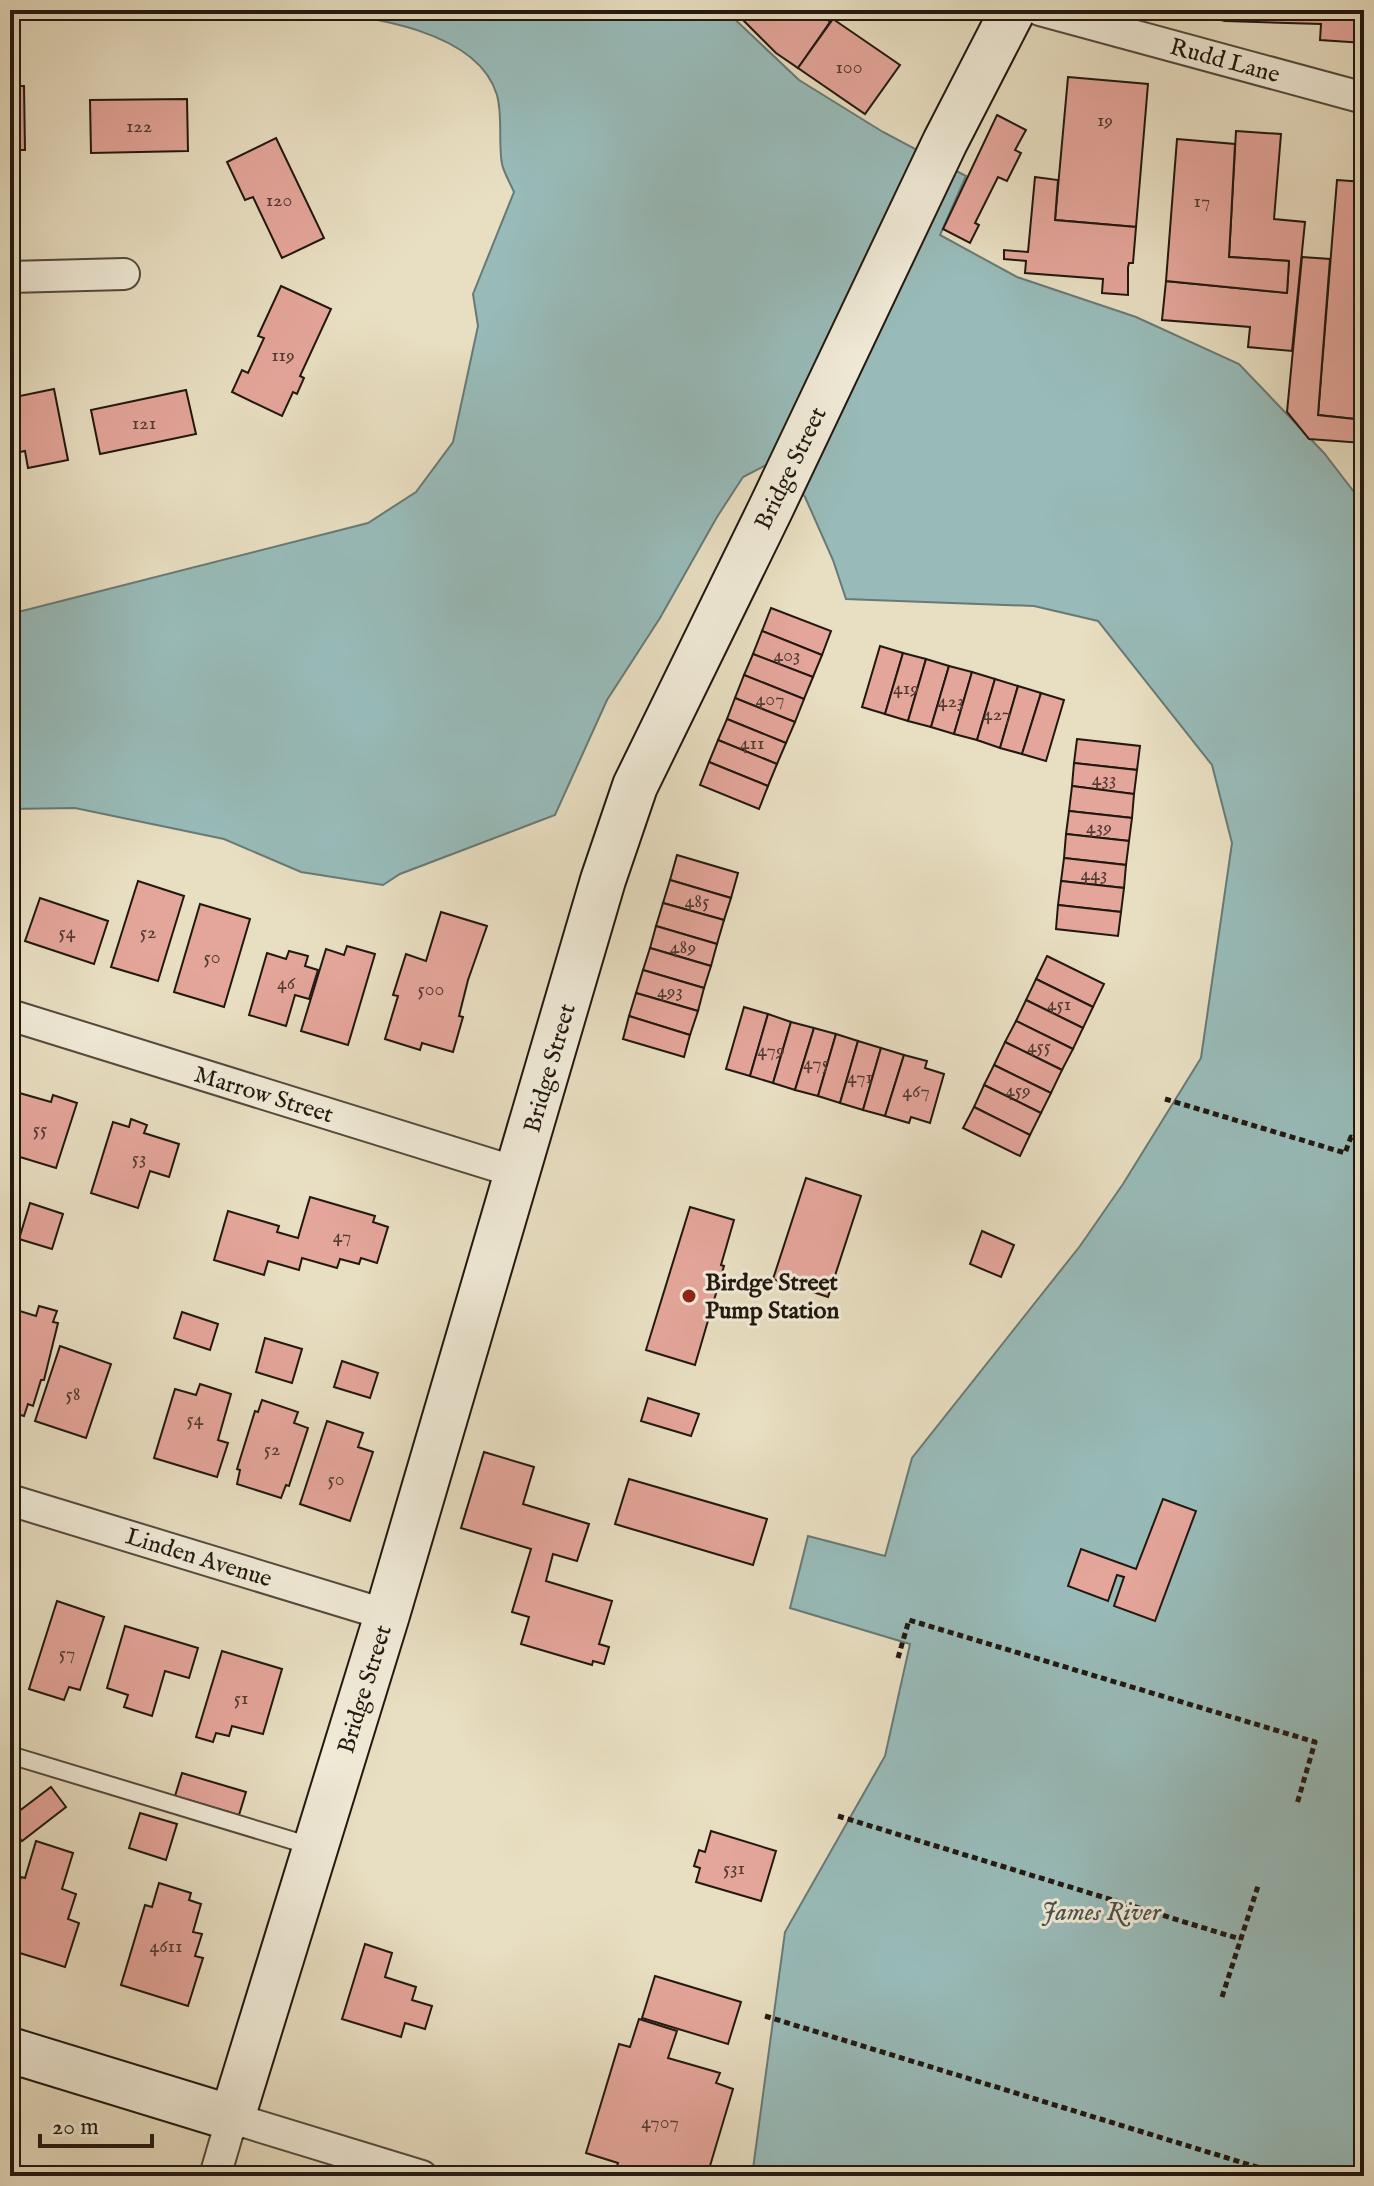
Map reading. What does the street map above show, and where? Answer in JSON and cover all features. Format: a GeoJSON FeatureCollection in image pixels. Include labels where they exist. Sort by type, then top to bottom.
{"type":"FeatureCollection","features":[{"type":"Feature","properties":{"kind":"street","name":"Bridge Street"},"geometry":{"type":"LineString","coordinates":[[215,2176],[387,1615],[603,880],[635,786],[945,142],[1013,10]]}},
{"type":"Feature","properties":{"kind":"street","name":"Rudd Lane"},"geometry":{"type":"LineString","coordinates":[[1040,10],[1364,98]]}},
{"type":"Feature","properties":{"kind":"street"},"geometry":{"type":"LineString","coordinates":[[10,277],[124,274]]}},
{"type":"Feature","properties":{"kind":"street","name":"Marrow Street"},"geometry":{"type":"LineString","coordinates":[[10,1015],[519,1173]]}},
{"type":"Feature","properties":{"kind":"street","name":"Linden Avenue"},"geometry":{"type":"LineString","coordinates":[[10,1500],[387,1615]]}},
{"type":"Feature","properties":{"kind":"street"},"geometry":{"type":"LineString","coordinates":[[10,2050],[422,2176]]}},
{"type":"Feature","properties":{"kind":"lane"},"geometry":{"type":"LineString","coordinates":[[10,1755],[315,1848]]}},
{"type":"Feature","properties":{"kind":"path"},"geometry":{"type":"LineString","coordinates":[[1165,1099],[1345,1153],[1351,1137],[1364,1142]]}},
{"type":"Feature","properties":{"kind":"path"},"geometry":{"type":"LineString","coordinates":[[898,1658],[909,1620],[1315,1742],[1297,1804]]}},
{"type":"Feature","properties":{"kind":"path"},"geometry":{"type":"LineString","coordinates":[[838,1816],[1240,1939]]}},
{"type":"Feature","properties":{"kind":"path"},"geometry":{"type":"LineString","coordinates":[[1222,1997],[1258,1886]]}},
{"type":"Feature","properties":{"kind":"path"},"geometry":{"type":"LineString","coordinates":[[765,2016],[1273,2172],[1272,2176]]}},
{"type":"Feature","properties":{"kind":"water","name":"James River"},"geometry":{"type":"Polygon","coordinates":[[[309,10],[725,10],[799,80],[883,132],[966,176],[940,235],[1017,277],[1136,317],[1239,364],[1324,453],[1364,505],[1364,2176],[752,2176],[785,1932],[885,1756],[910,1644],[790,1608],[808,1536],[885,1556],[912,1458],[1080,1246],[1123,1184],[1201,1058],[1232,843],[1212,765],[1098,621],[1034,606],[846,599],[833,560],[805,497],[776,460],[743,477],[717,517],[660,618],[607,700],[555,815],[400,874],[383,885],[301,872],[224,839],[75,808],[10,809],[10,614],[368,523],[416,492],[453,442],[478,326],[473,294],[514,192],[502,164],[497,95],[486,73],[467,55],[444,41],[389,23],[309,10]]]}},
{"type":"Feature","properties":{"kind":"building"},"geometry":{"type":"Polygon","coordinates":[[[733,10],[818,10],[830,22],[798,68],[776,53],[733,10]]]}},
{"type":"Feature","properties":{"kind":"building"},"geometry":{"type":"Polygon","coordinates":[[[1180,10],[1364,10],[1364,43],[1320,40],[1321,24],[1225,21],[1180,10]]]}},
{"type":"Feature","properties":{"kind":"building"},"geometry":{"type":"Polygon","coordinates":[[[833,19],[900,65],[865,114],[798,68],[833,19]]]}},
{"type":"Feature","properties":{"kind":"building"},"geometry":{"type":"Polygon","coordinates":[[[1068,77],[1148,84],[1136,227],[1055,220],[1068,77]]]}},
{"type":"Feature","properties":{"kind":"building"},"geometry":{"type":"Polygon","coordinates":[[[10,86],[24,86],[25,150],[10,150],[10,86]]]}},
{"type":"Feature","properties":{"kind":"building"},"geometry":{"type":"Polygon","coordinates":[[[187,99],[188,151],[91,153],[90,100],[187,99]]]}},
{"type":"Feature","properties":{"kind":"building"},"geometry":{"type":"Polygon","coordinates":[[[997,115],[1026,130],[1015,150],[1021,153],[1007,181],[998,177],[975,223],[979,225],[970,243],[943,229],[997,115]]]}},
{"type":"Feature","properties":{"kind":"building"},"geometry":{"type":"Polygon","coordinates":[[[1236,131],[1281,134],[1274,219],[1305,222],[1292,351],[1248,347],[1250,327],[1162,320],[1166,281],[1287,293],[1289,261],[1229,257],[1236,131]]]}},
{"type":"Feature","properties":{"kind":"building"},"geometry":{"type":"Polygon","coordinates":[[[276,138],[324,238],[282,258],[253,197],[245,200],[227,162],[276,138]]]}},
{"type":"Feature","properties":{"kind":"building"},"geometry":{"type":"Polygon","coordinates":[[[1177,139],[1235,144],[1229,257],[1289,261],[1287,293],[1166,281],[1177,139]]]}},
{"type":"Feature","properties":{"kind":"building"},"geometry":{"type":"Polygon","coordinates":[[[1035,177],[1058,180],[1055,220],[1136,227],[1133,263],[1129,263],[1128,267],[1128,295],[1102,293],[1103,279],[1025,273],[1026,261],[1004,259],[1004,250],[1028,252],[1035,177]]]}},
{"type":"Feature","properties":{"kind":"building"},"geometry":{"type":"Polygon","coordinates":[[[1337,180],[1364,182],[1364,420],[1318,415],[1337,180]]]}},
{"type":"Feature","properties":{"kind":"building"},"geometry":{"type":"Polygon","coordinates":[[[1302,257],[1330,259],[1318,415],[1364,420],[1363,443],[1309,439],[1287,412],[1302,257]]]}},
{"type":"Feature","properties":{"kind":"building"},"geometry":{"type":"Polygon","coordinates":[[[281,286],[331,309],[300,376],[304,378],[297,394],[293,392],[282,416],[232,392],[242,370],[248,373],[264,338],[258,336],[281,286]]]}},
{"type":"Feature","properties":{"kind":"building"},"geometry":{"type":"Polygon","coordinates":[[[54,389],[68,460],[28,468],[25,451],[10,454],[10,398],[54,389]]]}},
{"type":"Feature","properties":{"kind":"building"},"geometry":{"type":"Polygon","coordinates":[[[186,390],[196,434],[100,454],[91,410],[186,390]]]}},
{"type":"Feature","properties":{"kind":"building"},"geometry":{"type":"Polygon","coordinates":[[[771,608],[831,631],[822,655],[762,631],[771,608]]]}},
{"type":"Feature","properties":{"kind":"building"},"geometry":{"type":"Polygon","coordinates":[[[762,631],[822,655],[813,677],[753,654],[762,631]]]}},
{"type":"Feature","properties":{"kind":"building"},"geometry":{"type":"Polygon","coordinates":[[[880,646],[903,653],[885,714],[862,707],[880,646]]]}},
{"type":"Feature","properties":{"kind":"building"},"geometry":{"type":"Polygon","coordinates":[[[903,653],[926,659],[908,721],[885,714],[903,653]]]}},
{"type":"Feature","properties":{"kind":"building"},"geometry":{"type":"Polygon","coordinates":[[[753,654],[813,677],[804,699],[744,675],[753,654]]]}},
{"type":"Feature","properties":{"kind":"building"},"geometry":{"type":"Polygon","coordinates":[[[926,659],[949,666],[931,727],[908,721],[926,659]]]}},
{"type":"Feature","properties":{"kind":"building"},"geometry":{"type":"Polygon","coordinates":[[[949,666],[972,672],[954,734],[931,727],[949,666]]]}},
{"type":"Feature","properties":{"kind":"building"},"geometry":{"type":"Polygon","coordinates":[[[972,672],[995,679],[977,740],[954,734],[972,672]]]}},
{"type":"Feature","properties":{"kind":"building"},"geometry":{"type":"Polygon","coordinates":[[[744,675],[804,699],[795,722],[735,698],[744,675]]]}},
{"type":"Feature","properties":{"kind":"building"},"geometry":{"type":"Polygon","coordinates":[[[995,679],[1018,686],[1000,748],[977,740],[995,679]]]}},
{"type":"Feature","properties":{"kind":"building"},"geometry":{"type":"Polygon","coordinates":[[[1018,686],[1041,693],[1022,754],[1000,748],[1018,686]]]}},
{"type":"Feature","properties":{"kind":"building"},"geometry":{"type":"Polygon","coordinates":[[[1041,693],[1064,700],[1046,761],[1022,754],[1041,693]]]}},
{"type":"Feature","properties":{"kind":"building"},"geometry":{"type":"Polygon","coordinates":[[[735,698],[795,722],[786,743],[727,719],[735,698]]]}},
{"type":"Feature","properties":{"kind":"building"},"geometry":{"type":"Polygon","coordinates":[[[727,719],[786,743],[777,764],[718,740],[727,719]]]}},
{"type":"Feature","properties":{"kind":"building"},"geometry":{"type":"Polygon","coordinates":[[[1077,739],[1140,746],[1137,770],[1074,763],[1077,739]]]}},
{"type":"Feature","properties":{"kind":"building"},"geometry":{"type":"Polygon","coordinates":[[[718,740],[777,764],[768,786],[709,762],[718,740]]]}},
{"type":"Feature","properties":{"kind":"building"},"geometry":{"type":"Polygon","coordinates":[[[709,762],[768,786],[759,809],[700,785],[709,762]]]}},
{"type":"Feature","properties":{"kind":"building"},"geometry":{"type":"Polygon","coordinates":[[[1074,763],[1137,770],[1134,794],[1072,786],[1074,763]]]}},
{"type":"Feature","properties":{"kind":"building"},"geometry":{"type":"Polygon","coordinates":[[[1072,786],[1134,794],[1132,818],[1069,811],[1072,786]]]}},
{"type":"Feature","properties":{"kind":"building"},"geometry":{"type":"Polygon","coordinates":[[[1069,811],[1132,818],[1129,841],[1066,834],[1069,811]]]}},
{"type":"Feature","properties":{"kind":"building"},"geometry":{"type":"Polygon","coordinates":[[[1066,834],[1129,841],[1126,865],[1064,858],[1066,834]]]}},
{"type":"Feature","properties":{"kind":"building"},"geometry":{"type":"Polygon","coordinates":[[[677,855],[738,873],[731,898],[670,880],[677,855]]]}},
{"type":"Feature","properties":{"kind":"building"},"geometry":{"type":"Polygon","coordinates":[[[1064,858],[1126,865],[1124,888],[1061,881],[1064,858]]]}},
{"type":"Feature","properties":{"kind":"building"},"geometry":{"type":"Polygon","coordinates":[[[670,880],[731,898],[724,920],[663,903],[670,880]]]}},
{"type":"Feature","properties":{"kind":"building"},"geometry":{"type":"Polygon","coordinates":[[[138,881],[184,896],[158,981],[111,967],[138,881]]]}},
{"type":"Feature","properties":{"kind":"building"},"geometry":{"type":"Polygon","coordinates":[[[1061,881],[1124,888],[1121,912],[1058,905],[1061,881]]]}},
{"type":"Feature","properties":{"kind":"building"},"geometry":{"type":"Polygon","coordinates":[[[40,898],[108,921],[94,964],[25,941],[40,898]]]}},
{"type":"Feature","properties":{"kind":"building"},"geometry":{"type":"Polygon","coordinates":[[[663,903],[724,920],[717,944],[656,926],[663,903]]]}},
{"type":"Feature","properties":{"kind":"building"},"geometry":{"type":"Polygon","coordinates":[[[200,904],[250,919],[224,1007],[174,992],[200,904]]]}},
{"type":"Feature","properties":{"kind":"building"},"geometry":{"type":"Polygon","coordinates":[[[1058,905],[1121,912],[1118,936],[1056,929],[1058,905]]]}},
{"type":"Feature","properties":{"kind":"building"},"geometry":{"type":"Polygon","coordinates":[[[441,912],[487,926],[468,980],[459,1016],[463,1017],[453,1052],[422,1043],[420,1050],[385,1039],[398,996],[393,995],[406,954],[426,961],[441,912]]]}},
{"type":"Feature","properties":{"kind":"building"},"geometry":{"type":"Polygon","coordinates":[[[656,926],[717,944],[711,966],[650,948],[656,926]]]}},
{"type":"Feature","properties":{"kind":"building"},"geometry":{"type":"Polygon","coordinates":[[[347,946],[375,954],[348,1045],[301,1031],[326,949],[344,955],[347,946]]]}},
{"type":"Feature","properties":{"kind":"building"},"geometry":{"type":"Polygon","coordinates":[[[650,948],[711,966],[704,988],[643,970],[650,948]]]}},
{"type":"Feature","properties":{"kind":"building"},"geometry":{"type":"Polygon","coordinates":[[[289,951],[308,956],[305,966],[318,970],[309,999],[295,995],[286,1026],[249,1015],[267,953],[286,959],[289,951]]]}},
{"type":"Feature","properties":{"kind":"building"},"geometry":{"type":"Polygon","coordinates":[[[1047,956],[1104,984],[1093,1007],[1036,979],[1047,956]]]}},
{"type":"Feature","properties":{"kind":"building"},"geometry":{"type":"Polygon","coordinates":[[[643,970],[704,988],[698,1011],[636,993],[643,970]]]}},
{"type":"Feature","properties":{"kind":"building"},"geometry":{"type":"Polygon","coordinates":[[[1036,979],[1093,1007],[1083,1028],[1026,1000],[1036,979]]]}},
{"type":"Feature","properties":{"kind":"building"},"geometry":{"type":"Polygon","coordinates":[[[636,993],[698,1011],[690,1035],[629,1016],[636,993]]]}},
{"type":"Feature","properties":{"kind":"building"},"geometry":{"type":"Polygon","coordinates":[[[1026,1000],[1083,1028],[1073,1049],[1016,1021],[1026,1000]]]}},
{"type":"Feature","properties":{"kind":"building"},"geometry":{"type":"Polygon","coordinates":[[[744,1007],[768,1014],[750,1076],[726,1069],[744,1007]]]}},
{"type":"Feature","properties":{"kind":"building"},"geometry":{"type":"Polygon","coordinates":[[[768,1014],[791,1022],[773,1083],[750,1076],[768,1014]]]}},
{"type":"Feature","properties":{"kind":"building"},"geometry":{"type":"Polygon","coordinates":[[[629,1016],[690,1035],[684,1057],[623,1039],[629,1016]]]}},
{"type":"Feature","properties":{"kind":"building"},"geometry":{"type":"Polygon","coordinates":[[[1016,1021],[1073,1049],[1062,1070],[1005,1042],[1016,1021]]]}},
{"type":"Feature","properties":{"kind":"building"},"geometry":{"type":"Polygon","coordinates":[[[791,1022],[814,1028],[795,1090],[773,1083],[791,1022]]]}},
{"type":"Feature","properties":{"kind":"building"},"geometry":{"type":"Polygon","coordinates":[[[814,1028],[836,1034],[818,1096],[795,1090],[814,1028]]]}},
{"type":"Feature","properties":{"kind":"building"},"geometry":{"type":"Polygon","coordinates":[[[836,1034],[858,1041],[840,1103],[818,1096],[836,1034]]]}},
{"type":"Feature","properties":{"kind":"building"},"geometry":{"type":"Polygon","coordinates":[[[858,1041],[881,1048],[863,1110],[840,1103],[858,1041]]]}},
{"type":"Feature","properties":{"kind":"building"},"geometry":{"type":"Polygon","coordinates":[[[1005,1042],[1062,1070],[1051,1093],[994,1065],[1005,1042]]]}},
{"type":"Feature","properties":{"kind":"building"},"geometry":{"type":"Polygon","coordinates":[[[881,1048],[904,1055],[885,1116],[863,1110],[881,1048]]]}},
{"type":"Feature","properties":{"kind":"building"},"geometry":{"type":"Polygon","coordinates":[[[904,1055],[927,1061],[925,1068],[944,1074],[930,1123],[911,1117],[909,1123],[885,1116],[904,1055]]]}},
{"type":"Feature","properties":{"kind":"building"},"geometry":{"type":"Polygon","coordinates":[[[994,1065],[1051,1093],[1041,1113],[984,1085],[994,1065]]]}},
{"type":"Feature","properties":{"kind":"building"},"geometry":{"type":"Polygon","coordinates":[[[10,1081],[19,1083],[16,1092],[51,1102],[53,1095],[77,1103],[56,1168],[10,1154],[10,1081]]]}},
{"type":"Feature","properties":{"kind":"building"},"geometry":{"type":"Polygon","coordinates":[[[984,1085],[1041,1113],[1030,1135],[974,1107],[984,1085]]]}},
{"type":"Feature","properties":{"kind":"building"},"geometry":{"type":"Polygon","coordinates":[[[974,1107],[1030,1135],[1020,1156],[963,1128],[974,1107]]]}},
{"type":"Feature","properties":{"kind":"building"},"geometry":{"type":"Polygon","coordinates":[[[131,1119],[147,1125],[144,1133],[179,1144],[169,1177],[150,1171],[138,1208],[91,1193],[113,1122],[129,1127],[131,1119]]]}},
{"type":"Feature","properties":{"kind":"building"},"geometry":{"type":"Polygon","coordinates":[[[806,1178],[861,1196],[828,1297],[773,1279],[806,1178]]]}},
{"type":"Feature","properties":{"kind":"building"},"geometry":{"type":"Polygon","coordinates":[[[310,1197],[375,1216],[373,1222],[388,1227],[377,1263],[361,1258],[359,1264],[340,1259],[337,1268],[302,1258],[299,1270],[268,1261],[264,1275],[214,1260],[228,1211],[279,1226],[277,1232],[298,1238],[310,1197]]]}},
{"type":"Feature","properties":{"kind":"building"},"geometry":{"type":"Polygon","coordinates":[[[30,1203],[63,1214],[52,1249],[19,1239],[30,1203]]]}},
{"type":"Feature","properties":{"kind":"building","name":"Birdge Street Pump Station"},"geometry":{"type":"Polygon","coordinates":[[[690,1207],[734,1220],[695,1365],[646,1350],[690,1207]]]}},
{"type":"Feature","properties":{"kind":"building"},"geometry":{"type":"Polygon","coordinates":[[[982,1231],[1014,1245],[1001,1277],[970,1264],[982,1231]]]}},
{"type":"Feature","properties":{"kind":"building"},"geometry":{"type":"Polygon","coordinates":[[[39,1306],[57,1311],[53,1322],[58,1323],[44,1380],[41,1380],[33,1406],[28,1404],[24,1416],[10,1412],[10,1308],[36,1316],[39,1306]]]}},
{"type":"Feature","properties":{"kind":"building"},"geometry":{"type":"Polygon","coordinates":[[[182,1312],[218,1324],[210,1350],[174,1338],[182,1312]]]}},
{"type":"Feature","properties":{"kind":"building"},"geometry":{"type":"Polygon","coordinates":[[[265,1338],[302,1349],[292,1383],[256,1372],[265,1338]]]}},
{"type":"Feature","properties":{"kind":"building"},"geometry":{"type":"Polygon","coordinates":[[[60,1346],[111,1364],[86,1438],[35,1421],[60,1346]]]}},
{"type":"Feature","properties":{"kind":"building"},"geometry":{"type":"Polygon","coordinates":[[[342,1361],[378,1373],[370,1398],[334,1387],[342,1361]]]}},
{"type":"Feature","properties":{"kind":"building"},"geometry":{"type":"Polygon","coordinates":[[[200,1384],[231,1394],[218,1440],[228,1443],[217,1477],[154,1458],[175,1389],[196,1395],[200,1384]]]}},
{"type":"Feature","properties":{"kind":"building"},"geometry":{"type":"Polygon","coordinates":[[[648,1398],[699,1414],[691,1436],[641,1421],[648,1398]]]}},
{"type":"Feature","properties":{"kind":"building"},"geometry":{"type":"Polygon","coordinates":[[[262,1400],[298,1412],[294,1423],[308,1428],[289,1486],[286,1485],[281,1498],[237,1484],[240,1470],[237,1469],[255,1411],[258,1412],[262,1400]]]}},
{"type":"Feature","properties":{"kind":"building"},"geometry":{"type":"Polygon","coordinates":[[[327,1421],[363,1433],[358,1447],[373,1452],[350,1521],[300,1504],[327,1421]]]}},
{"type":"Feature","properties":{"kind":"building"},"geometry":{"type":"Polygon","coordinates":[[[484,1452],[534,1467],[523,1504],[589,1524],[577,1561],[553,1554],[546,1581],[612,1601],[599,1644],[609,1647],[604,1664],[593,1661],[592,1665],[521,1644],[529,1617],[512,1612],[531,1549],[461,1528],[484,1452]]]}},
{"type":"Feature","properties":{"kind":"building"},"geometry":{"type":"Polygon","coordinates":[[[629,1479],[767,1519],[753,1565],[615,1524],[629,1479]]]}},
{"type":"Feature","properties":{"kind":"building"},"geometry":{"type":"Polygon","coordinates":[[[1163,1499],[1196,1511],[1155,1621],[1114,1606],[1124,1577],[1117,1575],[1108,1601],[1068,1586],[1081,1549],[1136,1569],[1163,1499]]]}},
{"type":"Feature","properties":{"kind":"building"},"geometry":{"type":"Polygon","coordinates":[[[57,1601],[104,1617],[80,1690],[69,1687],[64,1700],[29,1689],[57,1601]]]}},
{"type":"Feature","properties":{"kind":"building"},"geometry":{"type":"Polygon","coordinates":[[[125,1626],[198,1648],[189,1678],[165,1671],[152,1716],[124,1707],[128,1695],[107,1688],[125,1626]]]}},
{"type":"Feature","properties":{"kind":"building"},"geometry":{"type":"Polygon","coordinates":[[[222,1651],[282,1669],[263,1734],[232,1726],[229,1736],[216,1733],[213,1742],[196,1737],[222,1651]]]}},
{"type":"Feature","properties":{"kind":"building"},"geometry":{"type":"Polygon","coordinates":[[[182,1773],[246,1792],[239,1815],[175,1796],[182,1773]]]}},
{"type":"Feature","properties":{"kind":"building"},"geometry":{"type":"Polygon","coordinates":[[[51,1787],[66,1807],[22,1841],[10,1826],[10,1818],[51,1787]]]}},
{"type":"Feature","properties":{"kind":"building"},"geometry":{"type":"Polygon","coordinates":[[[140,1813],[177,1824],[166,1860],[129,1848],[140,1813]]]}},
{"type":"Feature","properties":{"kind":"building"},"geometry":{"type":"Polygon","coordinates":[[[711,1831],[776,1851],[761,1901],[696,1882],[700,1868],[694,1866],[699,1850],[705,1852],[711,1831]]]}},
{"type":"Feature","properties":{"kind":"building"},"geometry":{"type":"Polygon","coordinates":[[[36,1841],[73,1853],[62,1889],[76,1894],[68,1919],[79,1923],[65,1967],[10,1950],[10,1928],[16,1910],[11,1908],[21,1877],[25,1878],[36,1841]]]}},
{"type":"Feature","properties":{"kind":"building"},"geometry":{"type":"Polygon","coordinates":[[[159,1883],[191,1893],[189,1900],[201,1904],[193,1932],[202,1934],[195,1956],[203,1958],[188,2006],[121,1985],[145,1905],[152,1907],[159,1883]]]}},
{"type":"Feature","properties":{"kind":"building"},"geometry":{"type":"Polygon","coordinates":[[[365,1944],[392,1953],[385,1977],[416,1987],[412,2000],[432,2006],[425,2029],[405,2023],[401,2037],[342,2019],[365,1944]]]}},
{"type":"Feature","properties":{"kind":"building"},"geometry":{"type":"Polygon","coordinates":[[[655,1976],[741,2002],[728,2044],[642,2018],[655,1976]]]}},
{"type":"Feature","properties":{"kind":"building"},"geometry":{"type":"Polygon","coordinates":[[[639,2019],[677,2031],[668,2058],[720,2073],[716,2083],[733,2089],[707,2176],[663,2176],[644,2170],[643,2176],[614,2176],[618,2163],[586,2153],[619,2044],[630,2047],[639,2019]]]}},
{"type":"Feature","properties":{"kind":"place","name":"Birdge Street Pump Station"},"geometry":{"type":"Point","coordinates":[689,1296]}}]}
